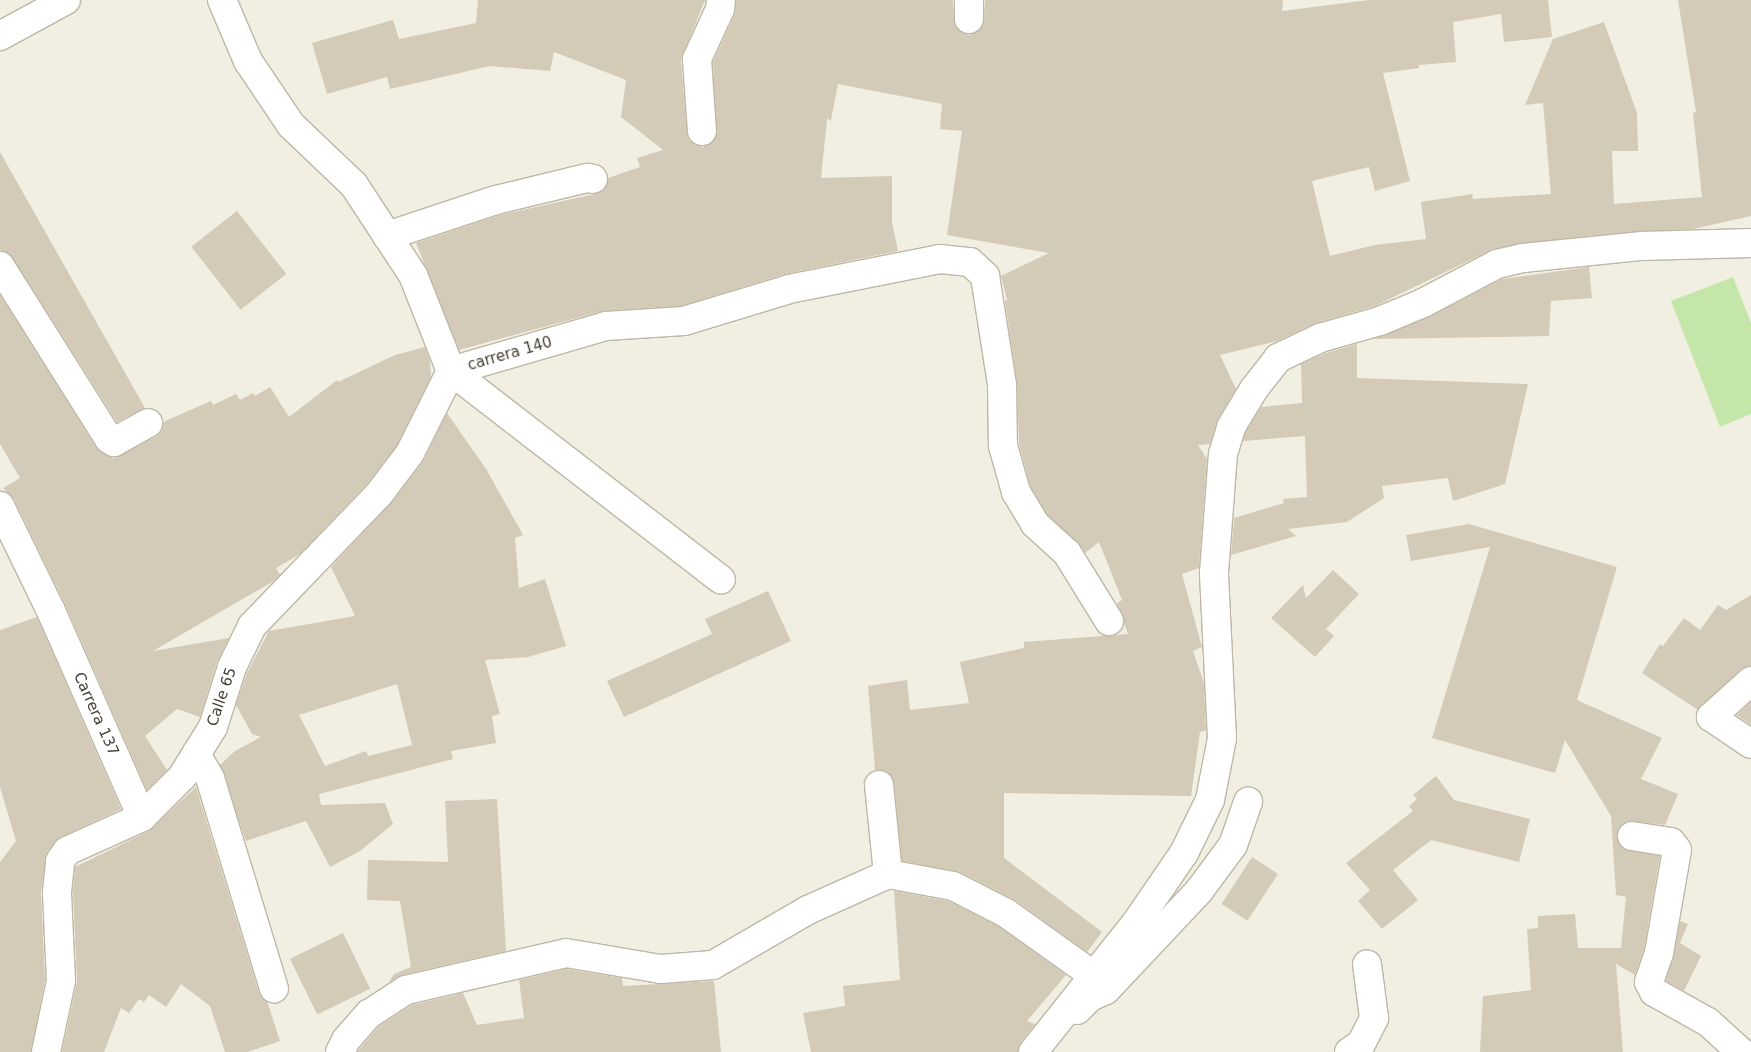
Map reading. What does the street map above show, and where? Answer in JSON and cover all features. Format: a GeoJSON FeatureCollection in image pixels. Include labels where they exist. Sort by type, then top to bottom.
{"type":"FeatureCollection","features":[{"type":"Feature","properties":{"kind":"street"},"geometry":{"type":"LineString","coordinates":[[0,36],[66,0]]}},
{"type":"Feature","properties":{"kind":"street","name":"carrera 140"},"geometry":{"type":"LineString","coordinates":[[222,0],[248,62],[291,125],[354,185],[413,275],[451,371],[606,326],[684,321],[789,290],[940,259],[970,262],[986,276],[1001,375],[1004,446],[1016,492],[1035,524],[1067,553],[1109,620]]}},
{"type":"Feature","properties":{"kind":"street"},"geometry":{"type":"LineString","coordinates":[[702,131],[697,58],[720,9],[720,0]]}},
{"type":"Feature","properties":{"kind":"street"},"geometry":{"type":"LineString","coordinates":[[387,236],[496,200],[588,178],[593,180]]}},
{"type":"Feature","properties":{"kind":"street"},"geometry":{"type":"LineString","coordinates":[[1033,1052],[1136,923],[1184,853],[1210,800],[1222,738],[1214,573],[1223,454],[1231,428],[1254,389],[1278,358],[1320,338],[1380,321],[1456,287],[1496,264],[1523,258],[1642,246],[1734,246],[1751,243]]}},
{"type":"Feature","properties":{"kind":"street"},"geometry":{"type":"LineString","coordinates":[[0,266],[109,439],[114,442],[148,423]]}},
{"type":"Feature","properties":{"kind":"street"},"geometry":{"type":"LineString","coordinates":[[451,371],[721,580]]}},
{"type":"Feature","properties":{"kind":"street","name":"Calle 65"},"geometry":{"type":"LineString","coordinates":[[46,1052],[61,981],[57,892],[60,861],[67,851],[142,817],[182,777],[213,727],[232,668],[252,626],[384,487],[410,453],[451,371]]}},
{"type":"Feature","properties":{"kind":"street","name":"Carrera 137"},"geometry":{"type":"LineString","coordinates":[[0,506],[51,611],[142,817]]}},
{"type":"Feature","properties":{"kind":"street"},"geometry":{"type":"LineString","coordinates":[[1751,681],[1711,717],[1751,744]]}},
{"type":"Feature","properties":{"kind":"street"},"geometry":{"type":"LineString","coordinates":[[196,754],[210,778],[274,988]]}},
{"type":"Feature","properties":{"kind":"street"},"geometry":{"type":"LineString","coordinates":[[879,785],[888,874]]}},
{"type":"Feature","properties":{"kind":"street"},"geometry":{"type":"LineString","coordinates":[[1039,1052],[1090,997],[1106,990],[1199,891],[1234,845],[1248,802]]}},
{"type":"Feature","properties":{"kind":"street"},"geometry":{"type":"LineString","coordinates":[[1632,836],[1670,842],[1677,850],[1659,953],[1649,982],[1654,992],[1708,1022],[1740,1052]]}},
{"type":"Feature","properties":{"kind":"street"},"geometry":{"type":"LineString","coordinates":[[340,1052],[346,1040],[369,1014],[406,990],[566,954],[662,969],[713,965],[808,910],[888,874],[953,886],[1006,913],[1093,975]]}},
{"type":"Feature","properties":{"kind":"street"},"geometry":{"type":"LineString","coordinates":[[1349,1052],[1361,1044],[1374,1018],[1367,964]]}},
{"type":"Feature","properties":{"kind":"green space"},"geometry":{"type":"Polygon","coordinates":[[[1733,277],[1751,323],[1751,414],[1720,427],[1671,301],[1733,277]]]}},
{"type":"Feature","properties":{"kind":"building"},"geometry":{"type":"Polygon","coordinates":[[[478,0],[705,0],[681,60],[687,133],[689,140],[703,147],[716,137],[713,62],[734,16],[736,0],[953,0],[955,26],[969,35],[983,26],[985,0],[1283,0],[1282,11],[1369,0],[1548,0],[1552,37],[1504,42],[1501,14],[1453,22],[1456,62],[1419,65],[1419,68],[1383,73],[1410,181],[1375,191],[1369,167],[1312,181],[1330,256],[1375,245],[1426,239],[1421,202],[1472,194],[1473,199],[1551,194],[1543,103],[1525,105],[1553,39],[1604,22],[1637,113],[1638,151],[1612,151],[1614,204],[1702,197],[1693,113],[1696,112],[1678,0],[1751,0],[1751,216],[1693,229],[1586,236],[1493,249],[1375,306],[1316,323],[1277,341],[1220,355],[1236,389],[1218,419],[1210,444],[1198,445],[1207,459],[1199,568],[1182,574],[1202,647],[1193,651],[1204,683],[1206,730],[1200,732],[1191,796],[1004,793],[1004,858],[1102,932],[1087,952],[1015,900],[960,872],[902,861],[894,783],[886,771],[875,770],[868,686],[907,680],[910,710],[969,703],[960,662],[1024,648],[1024,642],[1128,634],[1117,603],[1122,600],[1099,542],[1085,553],[1047,514],[1030,486],[1019,444],[1017,383],[1005,301],[1007,300],[1001,276],[1049,253],[947,235],[962,131],[940,129],[942,104],[838,84],[831,120],[827,119],[821,178],[892,176],[892,222],[898,251],[785,274],[681,306],[602,311],[459,350],[416,243],[500,215],[599,193],[605,189],[608,178],[640,167],[637,158],[663,150],[621,117],[626,80],[554,52],[550,71],[490,66],[390,89],[387,77],[327,94],[312,43],[393,20],[399,39],[476,23],[478,0]]]}},
{"type":"Feature","properties":{"kind":"building"},"geometry":{"type":"Polygon","coordinates":[[[0,152],[145,408],[117,422],[13,258],[0,250],[0,152]]]}},
{"type":"Feature","properties":{"kind":"building"},"geometry":{"type":"Polygon","coordinates":[[[237,211],[286,274],[241,310],[191,247],[237,211]]]}},
{"type":"Feature","properties":{"kind":"building"},"geometry":{"type":"Polygon","coordinates":[[[1589,267],[1592,298],[1551,301],[1549,336],[1372,339],[1429,317],[1502,279],[1589,267]]]}},
{"type":"Feature","properties":{"kind":"building"},"geometry":{"type":"Polygon","coordinates":[[[0,295],[96,447],[113,458],[156,437],[162,431],[163,422],[211,401],[213,405],[236,394],[240,400],[253,393],[255,396],[270,387],[289,417],[337,380],[338,382],[395,355],[425,347],[430,361],[431,377],[397,445],[367,484],[300,554],[276,568],[280,575],[272,582],[153,651],[229,638],[217,662],[200,717],[177,709],[145,736],[167,770],[147,790],[65,604],[14,499],[3,488],[20,478],[0,444],[0,295]]]}},
{"type":"Feature","properties":{"kind":"building"},"geometry":{"type":"Polygon","coordinates":[[[1357,344],[1357,378],[1528,384],[1505,484],[1453,501],[1448,478],[1382,486],[1384,498],[1347,522],[1288,529],[1296,536],[1231,555],[1234,518],[1284,503],[1283,499],[1307,497],[1305,436],[1243,441],[1245,433],[1261,407],[1302,403],[1301,364],[1326,353],[1357,344]]]}},
{"type":"Feature","properties":{"kind":"building"},"geometry":{"type":"Polygon","coordinates":[[[447,413],[486,469],[523,535],[515,538],[519,588],[545,579],[566,646],[528,657],[485,660],[500,714],[492,716],[496,743],[451,751],[453,759],[319,794],[321,805],[385,803],[393,824],[360,851],[330,867],[306,821],[246,841],[220,765],[235,751],[261,737],[252,734],[236,705],[247,673],[269,631],[355,616],[331,567],[391,503],[423,462],[447,413]],[[397,684],[299,715],[325,766],[366,751],[368,756],[412,745],[397,684]]]}},
{"type":"Feature","properties":{"kind":"building"},"geometry":{"type":"Polygon","coordinates":[[[1469,524],[1617,567],[1577,700],[1662,738],[1641,779],[1678,794],[1665,825],[1627,821],[1617,833],[1623,848],[1660,856],[1644,949],[1635,975],[1616,964],[1623,1052],[1480,1052],[1483,996],[1531,990],[1527,929],[1538,928],[1538,916],[1575,914],[1578,948],[1621,948],[1626,897],[1616,895],[1611,816],[1565,740],[1555,773],[1432,738],[1490,547],[1411,561],[1406,535],[1469,524]]]}},
{"type":"Feature","properties":{"kind":"building"},"geometry":{"type":"Polygon","coordinates":[[[1333,570],[1359,594],[1326,629],[1334,636],[1315,657],[1271,618],[1303,585],[1306,598],[1333,570]]]}},
{"type":"Feature","properties":{"kind":"building"},"geometry":{"type":"Polygon","coordinates":[[[768,591],[791,641],[624,717],[607,681],[712,634],[705,619],[768,591]]]}},
{"type":"Feature","properties":{"kind":"building"},"geometry":{"type":"Polygon","coordinates":[[[1751,595],[1751,666],[1741,669],[1698,710],[1642,673],[1660,644],[1663,646],[1684,618],[1700,630],[1718,605],[1726,610],[1751,595]]]}},
{"type":"Feature","properties":{"kind":"building"},"geometry":{"type":"Polygon","coordinates":[[[37,617],[121,809],[61,837],[47,852],[41,893],[45,980],[31,1052],[0,1052],[0,862],[16,841],[0,787],[0,630],[37,617]]]}},
{"type":"Feature","properties":{"kind":"building"},"geometry":{"type":"Polygon","coordinates":[[[1751,702],[1751,725],[1737,715],[1751,702]]]}},
{"type":"Feature","properties":{"kind":"building"},"geometry":{"type":"Polygon","coordinates":[[[1436,776],[1454,800],[1530,819],[1519,862],[1431,840],[1393,870],[1418,900],[1382,929],[1358,901],[1370,890],[1346,863],[1413,811],[1409,806],[1417,799],[1413,795],[1436,776]]]}},
{"type":"Feature","properties":{"kind":"building"},"geometry":{"type":"Polygon","coordinates":[[[196,787],[259,993],[267,1001],[280,1041],[247,1052],[225,1052],[210,1006],[181,984],[166,1007],[149,995],[144,1002],[139,999],[129,1013],[121,1008],[104,1052],[62,1052],[77,981],[73,892],[75,867],[149,831],[196,787]]]}},
{"type":"Feature","properties":{"kind":"building"},"geometry":{"type":"Polygon","coordinates":[[[497,799],[506,951],[402,975],[389,982],[394,974],[411,967],[400,901],[367,900],[368,860],[448,862],[445,801],[497,799]]]}},
{"type":"Feature","properties":{"kind":"building"},"geometry":{"type":"Polygon","coordinates":[[[1252,857],[1278,874],[1247,921],[1222,904],[1252,857]]]}},
{"type":"Feature","properties":{"kind":"building"},"geometry":{"type":"Polygon","coordinates":[[[894,891],[948,901],[998,926],[1066,975],[1027,1021],[1035,1024],[1021,1042],[1018,1052],[811,1052],[803,1013],[845,1006],[843,986],[900,980],[894,891]]]}},
{"type":"Feature","properties":{"kind":"building"},"geometry":{"type":"Polygon","coordinates":[[[1680,921],[1688,924],[1680,943],[1701,956],[1684,991],[1666,981],[1680,921]]]}},
{"type":"Feature","properties":{"kind":"building"},"geometry":{"type":"Polygon","coordinates":[[[343,933],[370,989],[317,1015],[290,959],[343,933]]]}},
{"type":"Feature","properties":{"kind":"building"},"geometry":{"type":"Polygon","coordinates":[[[566,969],[622,978],[623,986],[714,981],[721,1052],[357,1052],[379,1026],[412,1005],[463,993],[477,1025],[524,1018],[519,980],[566,969]]]}}]}
